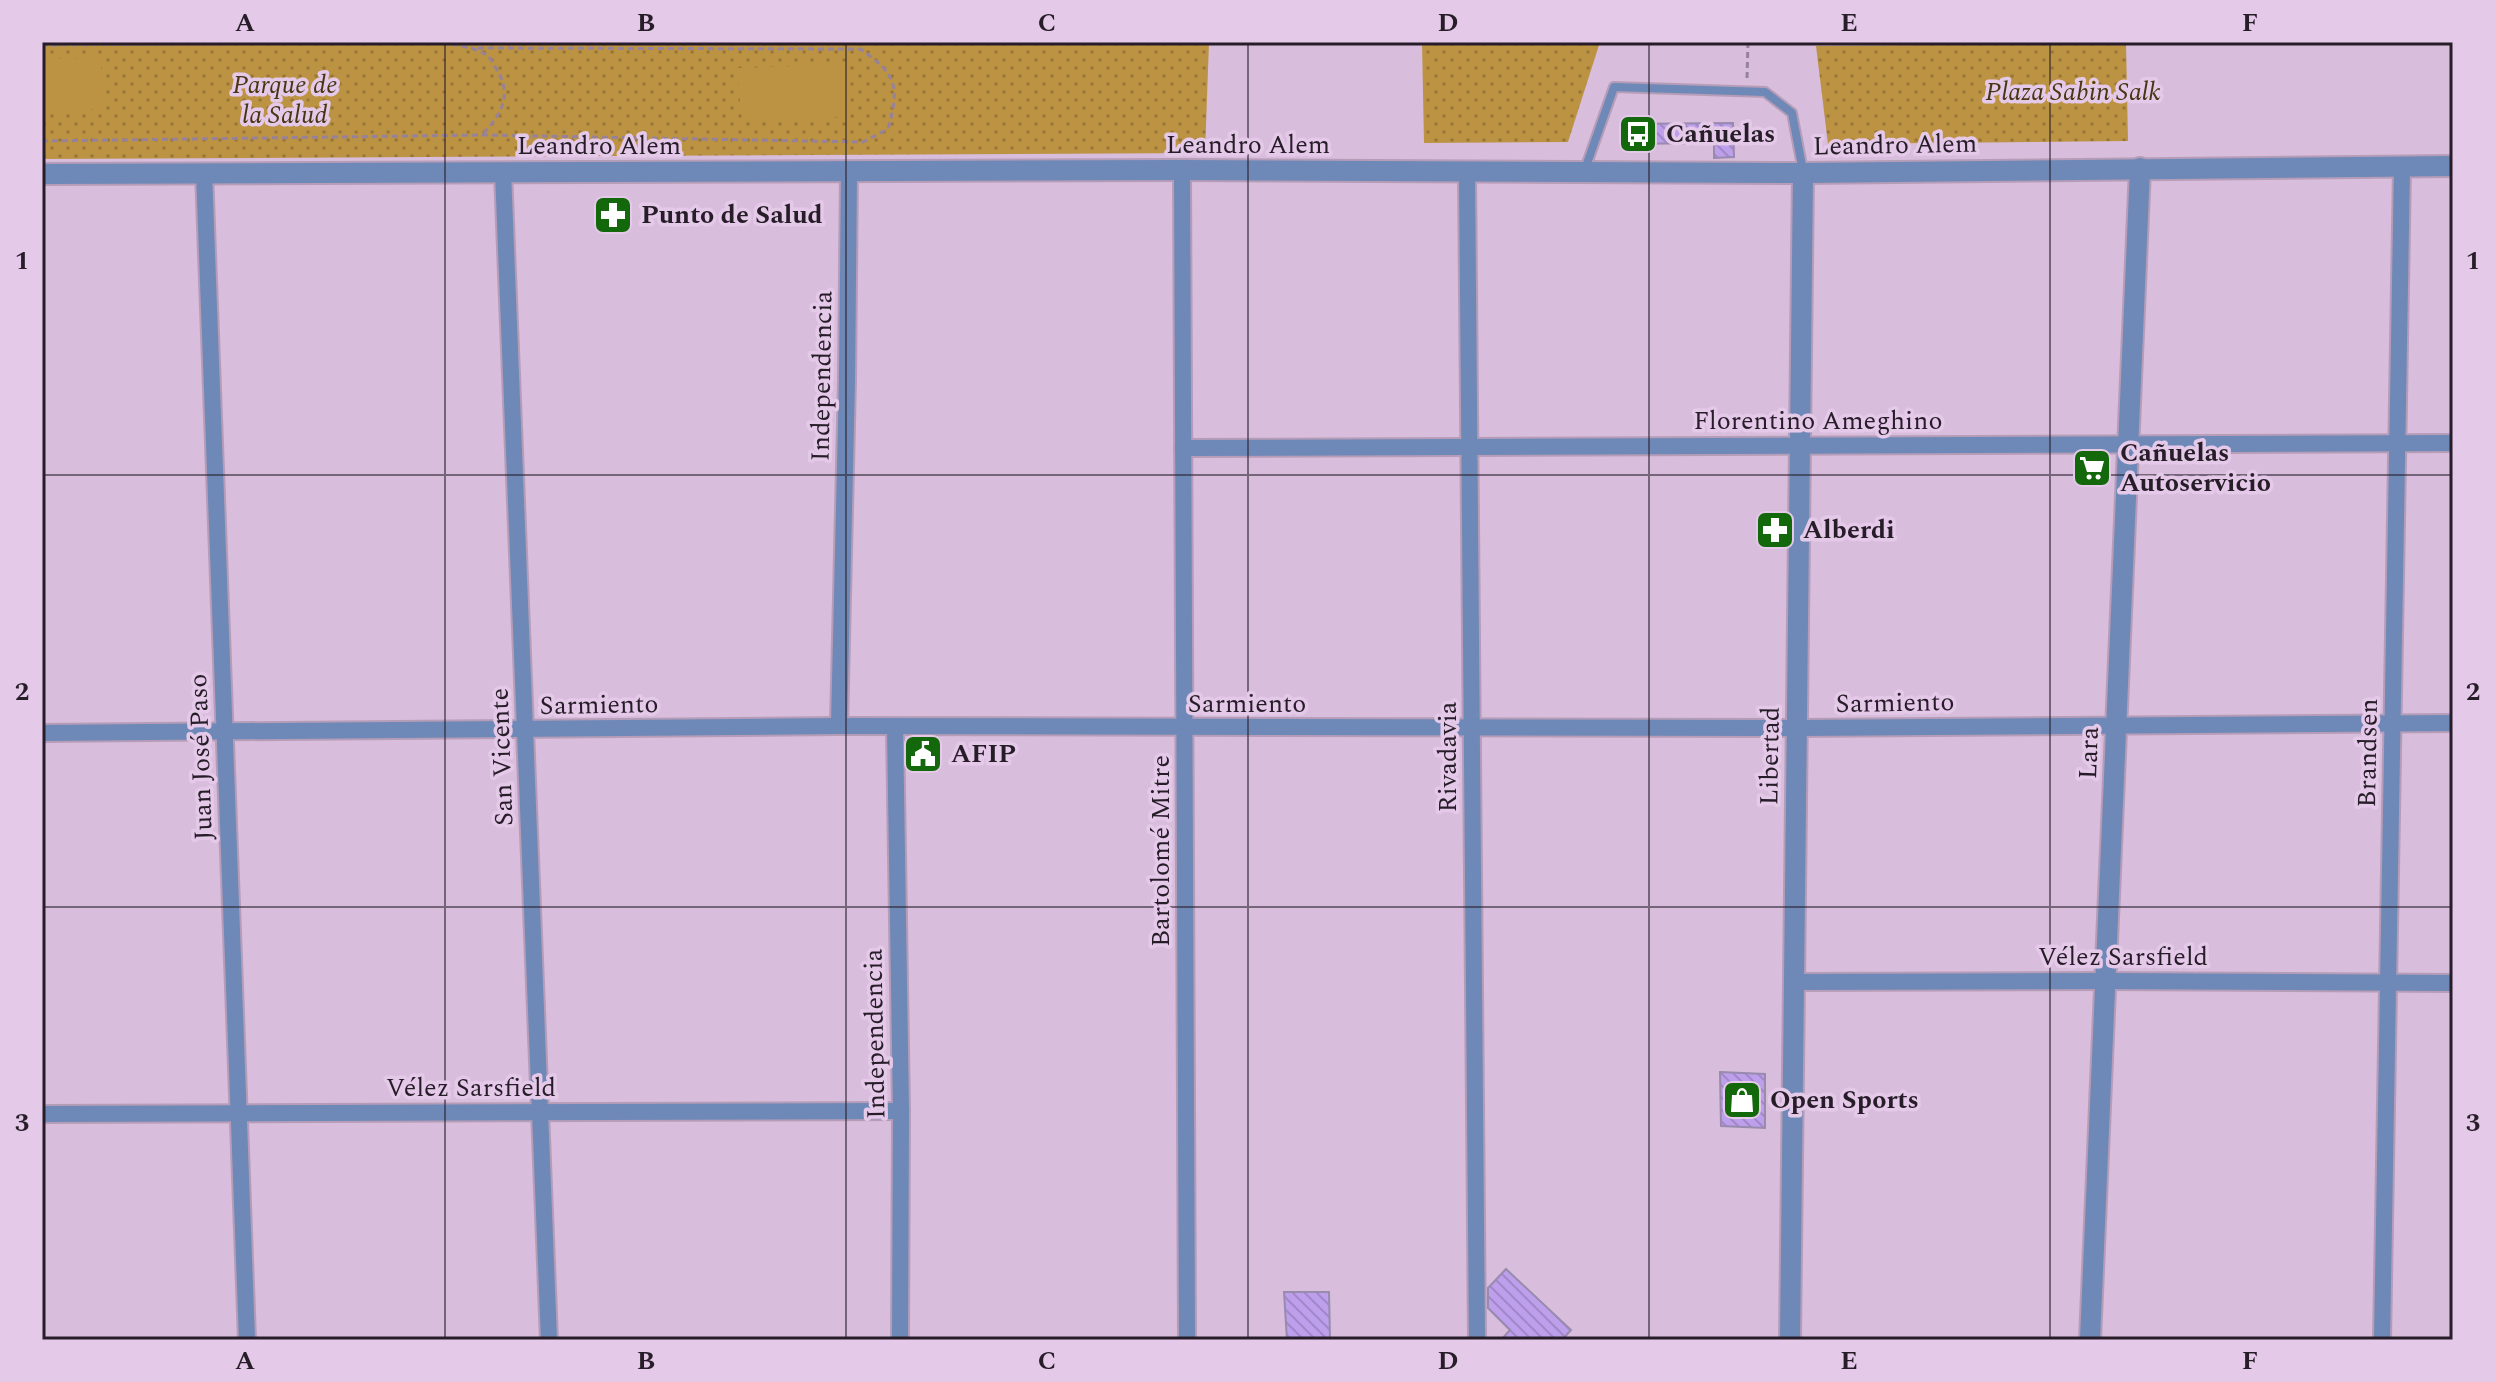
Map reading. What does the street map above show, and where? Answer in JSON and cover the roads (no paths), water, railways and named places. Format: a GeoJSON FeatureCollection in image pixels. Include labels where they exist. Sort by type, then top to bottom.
{"type":"FeatureCollection","features":[{"type":"Feature","properties":{"kind":"street","name":"Leandro Alem"},"geometry":{"type":"LineString","coordinates":[[42,174],[1182,170],[1803,173],[2453,166]]}},
{"type":"Feature","properties":{"kind":"street","name":"Brandsen"},"geometry":{"type":"LineString","coordinates":[[2382,1340],[2402,167]]}},
{"type":"Feature","properties":{"kind":"street","name":"Lara"},"geometry":{"type":"LineString","coordinates":[[2090,1340],[2140,168]]}},
{"type":"Feature","properties":{"kind":"street","name":"Bartolomé Mitre"},"geometry":{"type":"LineString","coordinates":[[1182,170],[1187,1340]]}},
{"type":"Feature","properties":{"kind":"street","name":"Independencia"},"geometry":{"type":"LineString","coordinates":[[839,726],[849,171]]}},
{"type":"Feature","properties":{"kind":"street","name":"Juan José Paso"},"geometry":{"type":"LineString","coordinates":[[204,172],[247,1340]]}},
{"type":"Feature","properties":{"kind":"street","name":"San Vicente"},"geometry":{"type":"LineString","coordinates":[[503,172],[549,1340]]}},
{"type":"Feature","properties":{"kind":"street","name":"Rivadavia"},"geometry":{"type":"LineString","coordinates":[[1467,173],[1477,1340]]}},
{"type":"Feature","properties":{"kind":"street","name":"Libertad"},"geometry":{"type":"LineString","coordinates":[[1790,1340],[1803,173]]}},
{"type":"Feature","properties":{"kind":"street","name":"Florentino Ameghino"},"geometry":{"type":"LineString","coordinates":[[1183,448],[2453,443]]}},
{"type":"Feature","properties":{"kind":"street","name":"Sarmiento"},"geometry":{"type":"LineString","coordinates":[[42,733],[839,726],[1797,728],[2453,723]]}},
{"type":"Feature","properties":{"kind":"street","name":"Independencia"},"geometry":{"type":"LineString","coordinates":[[895,728],[901,1111],[900,1340]]}},
{"type":"Feature","properties":{"kind":"street","name":"Vélez Sarsfield"},"geometry":{"type":"LineString","coordinates":[[1793,982],[2453,983]]}},
{"type":"Feature","properties":{"kind":"street","name":"Vélez Sarsfield"},"geometry":{"type":"LineString","coordinates":[[42,1114],[901,1111]]}},
{"type":"Feature","properties":{"kind":"lane"},"geometry":{"type":"LineString","coordinates":[[1584,173],[1614,87],[1765,92],[1792,113],[1803,173]]}},
{"type":"Feature","properties":{"kind":"place","name":"Cañuelas"},"geometry":{"type":"Point","coordinates":[1638,134]}},
{"type":"Feature","properties":{"kind":"place","name":"Punto de Salud"},"geometry":{"type":"Point","coordinates":[613,215]}},
{"type":"Feature","properties":{"kind":"place","name":"Cañuelas Autoservicio"},"geometry":{"type":"Point","coordinates":[2092,468]}},
{"type":"Feature","properties":{"kind":"place","name":"Alberdi"},"geometry":{"type":"Point","coordinates":[1775,530]}},
{"type":"Feature","properties":{"kind":"place","name":"AFIP"},"geometry":{"type":"Point","coordinates":[923,754]}},
{"type":"Feature","properties":{"kind":"place","name":"Open Sports"},"geometry":{"type":"Point","coordinates":[1742,1100]}},
{"type":"Feature","properties":{"kind":"park label","name":"Plaza Sabin Salk"},"geometry":{"type":"Point","coordinates":[2073,92]}},
{"type":"Feature","properties":{"kind":"park label","name":"Parque de la Salud"},"geometry":{"type":"Point","coordinates":[285,100]}}]}
